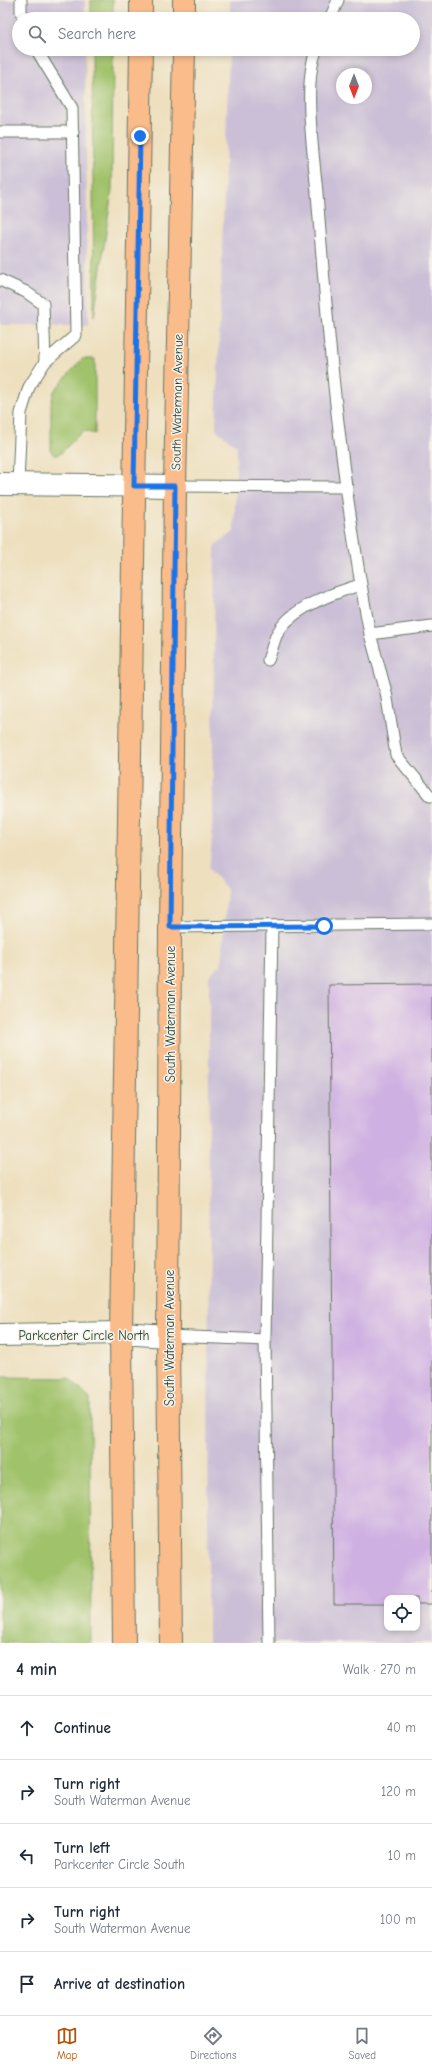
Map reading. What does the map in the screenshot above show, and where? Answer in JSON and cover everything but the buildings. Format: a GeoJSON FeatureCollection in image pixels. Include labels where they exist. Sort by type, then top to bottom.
{"type":"FeatureCollection","features":[{"type":"Feature","properties":{"kind":"main road"},"geometry":{"type":"LineString","coordinates":[[141,0],[141,12]]}},
{"type":"Feature","properties":{"kind":"main road"},"geometry":{"type":"LineString","coordinates":[[184,0],[184,12]]}},
{"type":"Feature","properties":{"kind":"main road"},"geometry":{"type":"LineString","coordinates":[[124,1643],[120,1333],[128,957],[141,56]]}},
{"type":"Feature","properties":{"kind":"main road","name":"South Waterman Avenue"},"geometry":{"type":"LineString","coordinates":[[171,1643],[168,1336],[170,927],[175,486],[184,56]]}},
{"type":"Feature","properties":{"kind":"street"},"geometry":{"type":"LineString","coordinates":[[9,484],[175,486]]}},
{"type":"Feature","properties":{"kind":"street","name":"Parkcenter Circle North"},"geometry":{"type":"LineString","coordinates":[[0,1335],[120,1333],[168,1336]]}},
{"type":"Feature","properties":{"kind":"lane"},"geometry":{"type":"LineString","coordinates":[[21,0],[21,12]]}},
{"type":"Feature","properties":{"kind":"lane"},"geometry":{"type":"LineString","coordinates":[[333,12],[338,0]]}},
{"type":"Feature","properties":{"kind":"lane"},"geometry":{"type":"LineString","coordinates":[[9,484],[21,413],[29,387],[45,362],[76,335],[72,108],[40,56]]}},
{"type":"Feature","properties":{"kind":"lane"},"geometry":{"type":"LineString","coordinates":[[314,56],[310,101],[327,321],[360,585],[370,634],[386,692],[396,755],[430,796],[432,796]]}},
{"type":"Feature","properties":{"kind":"lane"},"geometry":{"type":"LineString","coordinates":[[0,132],[73,132]]}},
{"type":"Feature","properties":{"kind":"lane"},"geometry":{"type":"LineString","coordinates":[[0,280],[26,292],[43,304],[45,362]]}},
{"type":"Feature","properties":{"kind":"lane"},"geometry":{"type":"LineString","coordinates":[[175,486],[347,487]]}},
{"type":"Feature","properties":{"kind":"lane"},"geometry":{"type":"LineString","coordinates":[[268,660],[276,635],[294,614],[327,595],[360,585]]}},
{"type":"Feature","properties":{"kind":"lane"},"geometry":{"type":"LineString","coordinates":[[370,634],[432,626]]}},
{"type":"Feature","properties":{"kind":"lane"},"geometry":{"type":"LineString","coordinates":[[170,927],[432,924]]}},
{"type":"Feature","properties":{"kind":"lane"},"geometry":{"type":"LineString","coordinates":[[269,1643],[265,1340],[272,926]]}},
{"type":"Feature","properties":{"kind":"lane"},"geometry":{"type":"LineString","coordinates":[[168,1336],[265,1340]]}},
{"type":"Feature","properties":{"kind":"shaded area"},"geometry":{"type":"Polygon","coordinates":[[[0,0],[85,0],[85,12],[12,12],[12,56],[85,56],[88,325],[0,325],[0,0]]]}},
{"type":"Feature","properties":{"kind":"shaded area"},"geometry":{"type":"Polygon","coordinates":[[[230,0],[432,0],[432,1643],[208,1643],[209,976],[221,965],[227,889],[209,869],[212,840],[215,545],[234,532],[237,446],[216,430],[229,56],[420,56],[420,12],[230,12],[230,0]]]}},
{"type":"Feature","properties":{"kind":"green space"},"geometry":{"type":"Polygon","coordinates":[[[91,0],[113,0],[113,12],[91,12],[91,0]]]}},
{"type":"Feature","properties":{"kind":"green space"},"geometry":{"type":"Polygon","coordinates":[[[92,56],[113,56],[112,190],[94,317],[92,56]]]}},
{"type":"Feature","properties":{"kind":"green space"},"geometry":{"type":"Polygon","coordinates":[[[82,359],[95,359],[95,434],[83,431],[61,453],[55,456],[51,451],[51,404],[54,391],[82,359]]]}},
{"type":"Feature","properties":{"kind":"green space"},"geometry":{"type":"Polygon","coordinates":[[[0,1377],[69,1378],[90,1399],[91,1643],[0,1643],[0,1377]]]}},
{"type":"Feature","properties":{"kind":"route"},"geometry":{"type":"LineString","coordinates":[[140,136],[134,486],[175,486],[176,534],[170,927],[204,925],[324,926]]}}]}
